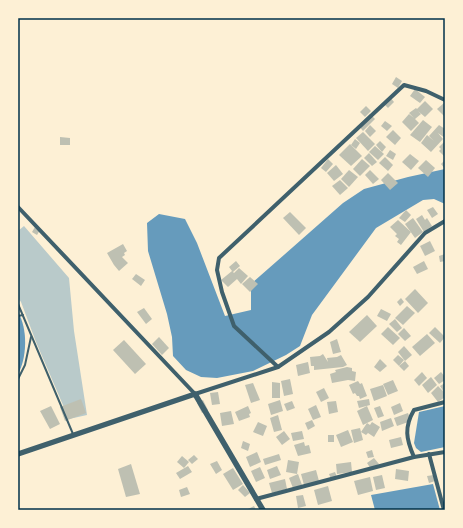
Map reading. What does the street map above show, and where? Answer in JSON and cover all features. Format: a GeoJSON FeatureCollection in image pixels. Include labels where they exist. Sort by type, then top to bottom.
{"type":"FeatureCollection","features":[{"type":"Feature","properties":{"kind":"street"},"geometry":{"type":"LineString","coordinates":[[278,367],[234,326],[222,292],[218,270],[219,258],[404,85],[426,91],[445,100]]}},
{"type":"Feature","properties":{"kind":"street"},"geometry":{"type":"LineString","coordinates":[[18,207],[194,394],[263,510]]}},
{"type":"Feature","properties":{"kind":"street"},"geometry":{"type":"LineString","coordinates":[[18,454],[278,367],[329,332],[368,297],[425,233],[445,221]]}},
{"type":"Feature","properties":{"kind":"street"},"geometry":{"type":"LineString","coordinates":[[414,457],[408,443],[407,434],[409,420],[414,410],[445,402]]}},
{"type":"Feature","properties":{"kind":"street"},"geometry":{"type":"LineString","coordinates":[[256,499],[414,457],[445,452]]}},
{"type":"Feature","properties":{"kind":"street"},"geometry":{"type":"LineString","coordinates":[[429,454],[444,510]]}},
{"type":"Feature","properties":{"kind":"lane"},"geometry":{"type":"LineString","coordinates":[[18,304],[73,435]]}},
{"type":"Feature","properties":{"kind":"lane"},"geometry":{"type":"LineString","coordinates":[[18,316],[23,315]]}},
{"type":"Feature","properties":{"kind":"lane"},"geometry":{"type":"LineString","coordinates":[[18,379],[25,365],[31,336]]}},
{"type":"Feature","properties":{"kind":"shaded area"},"geometry":{"type":"Polygon","coordinates":[[[24,226],[69,278],[74,331],[87,415],[69,419],[36,342],[21,302],[18,298],[18,231],[24,226]]]}},
{"type":"Feature","properties":{"kind":"water"},"geometry":{"type":"Polygon","coordinates":[[[445,169],[445,204],[434,199],[423,200],[376,228],[312,315],[300,346],[286,355],[253,371],[217,378],[201,377],[186,370],[173,356],[172,337],[167,314],[148,251],[147,223],[159,214],[185,219],[197,243],[225,316],[251,310],[251,284],[343,203],[364,189],[445,169]]]}},
{"type":"Feature","properties":{"kind":"water"},"geometry":{"type":"Polygon","coordinates":[[[18,312],[25,335],[25,352],[18,374],[18,312]]]}},
{"type":"Feature","properties":{"kind":"water"},"geometry":{"type":"Polygon","coordinates":[[[445,406],[445,447],[421,452],[416,448],[414,443],[419,412],[445,406]]]}},
{"type":"Feature","properties":{"kind":"water"},"geometry":{"type":"Polygon","coordinates":[[[433,484],[440,510],[375,510],[371,495],[433,484]]]}},
{"type":"Feature","properties":{"kind":"building"},"geometry":{"type":"Polygon","coordinates":[[[396,77],[402,81],[398,88],[392,84],[396,77]]]}},
{"type":"Feature","properties":{"kind":"building"},"geometry":{"type":"Polygon","coordinates":[[[415,89],[425,97],[420,103],[410,96],[415,89]]]}},
{"type":"Feature","properties":{"kind":"building"},"geometry":{"type":"Polygon","coordinates":[[[390,97],[394,102],[388,108],[383,103],[390,97]]]}},
{"type":"Feature","properties":{"kind":"building"},"geometry":{"type":"Polygon","coordinates":[[[425,101],[433,109],[425,117],[418,111],[421,114],[415,119],[419,123],[411,131],[402,122],[409,114],[414,118],[409,113],[416,108],[417,109],[425,101]]]}},
{"type":"Feature","properties":{"kind":"building"},"geometry":{"type":"Polygon","coordinates":[[[444,103],[445,104],[445,117],[437,109],[444,103]]]}},
{"type":"Feature","properties":{"kind":"building"},"geometry":{"type":"Polygon","coordinates":[[[366,106],[371,111],[365,117],[360,112],[366,106]]]}},
{"type":"Feature","properties":{"kind":"building"},"geometry":{"type":"Polygon","coordinates":[[[370,114],[375,119],[363,131],[359,126],[370,114]]]}},
{"type":"Feature","properties":{"kind":"building"},"geometry":{"type":"Polygon","coordinates":[[[423,120],[432,127],[420,142],[410,135],[423,120]]]}},
{"type":"Feature","properties":{"kind":"building"},"geometry":{"type":"Polygon","coordinates":[[[385,121],[392,126],[387,131],[381,126],[385,121]]]}},
{"type":"Feature","properties":{"kind":"building"},"geometry":{"type":"Polygon","coordinates":[[[370,125],[376,131],[370,137],[365,131],[370,125]]]}},
{"type":"Feature","properties":{"kind":"building"},"geometry":{"type":"Polygon","coordinates":[[[439,125],[445,129],[445,138],[438,133],[443,139],[431,152],[421,143],[427,135],[434,141],[429,136],[439,125]]]}},
{"type":"Feature","properties":{"kind":"building"},"geometry":{"type":"Polygon","coordinates":[[[393,130],[401,138],[395,145],[386,137],[393,130]]]}},
{"type":"Feature","properties":{"kind":"building"},"geometry":{"type":"Polygon","coordinates":[[[363,132],[375,144],[368,151],[356,138],[363,132]]]}},
{"type":"Feature","properties":{"kind":"building"},"geometry":{"type":"Polygon","coordinates":[[[60,137],[70,138],[70,145],[60,145],[60,137]]]}},
{"type":"Feature","properties":{"kind":"building"},"geometry":{"type":"Polygon","coordinates":[[[355,139],[360,143],[356,149],[351,145],[355,139]]]}},
{"type":"Feature","properties":{"kind":"building"},"geometry":{"type":"Polygon","coordinates":[[[380,141],[386,147],[382,152],[376,145],[380,141]]]}},
{"type":"Feature","properties":{"kind":"building"},"geometry":{"type":"Polygon","coordinates":[[[445,141],[445,157],[439,151],[441,149],[439,147],[445,141]]]}},
{"type":"Feature","properties":{"kind":"building"},"geometry":{"type":"Polygon","coordinates":[[[350,144],[362,156],[351,166],[339,155],[350,144]]]}},
{"type":"Feature","properties":{"kind":"building"},"geometry":{"type":"Polygon","coordinates":[[[375,146],[384,154],[378,160],[369,152],[375,146]]]}},
{"type":"Feature","properties":{"kind":"building"},"geometry":{"type":"Polygon","coordinates":[[[390,150],[396,154],[393,160],[386,156],[390,150]]]}},
{"type":"Feature","properties":{"kind":"building"},"geometry":{"type":"Polygon","coordinates":[[[369,153],[377,162],[372,166],[364,158],[369,153]]]}},
{"type":"Feature","properties":{"kind":"building"},"geometry":{"type":"Polygon","coordinates":[[[410,154],[419,161],[411,170],[402,162],[410,154]]]}},
{"type":"Feature","properties":{"kind":"building"},"geometry":{"type":"Polygon","coordinates":[[[385,157],[393,165],[388,171],[379,163],[385,157]]]}},
{"type":"Feature","properties":{"kind":"building"},"geometry":{"type":"Polygon","coordinates":[[[328,159],[333,164],[326,172],[321,168],[328,159]]]}},
{"type":"Feature","properties":{"kind":"building"},"geometry":{"type":"Polygon","coordinates":[[[362,159],[370,166],[360,176],[353,169],[362,159]]]}},
{"type":"Feature","properties":{"kind":"building"},"geometry":{"type":"Polygon","coordinates":[[[426,160],[435,168],[428,177],[418,168],[426,160]]]}},
{"type":"Feature","properties":{"kind":"building"},"geometry":{"type":"Polygon","coordinates":[[[445,160],[445,169],[441,164],[445,160]]]}},
{"type":"Feature","properties":{"kind":"building"},"geometry":{"type":"Polygon","coordinates":[[[336,165],[343,174],[334,181],[327,173],[336,165]]]}},
{"type":"Feature","properties":{"kind":"building"},"geometry":{"type":"Polygon","coordinates":[[[349,170],[358,177],[349,187],[341,179],[349,170]]]}},
{"type":"Feature","properties":{"kind":"building"},"geometry":{"type":"Polygon","coordinates":[[[370,170],[379,179],[373,184],[365,175],[370,170]]]}},
{"type":"Feature","properties":{"kind":"building"},"geometry":{"type":"Polygon","coordinates":[[[388,173],[398,183],[390,190],[381,180],[388,173]]]}},
{"type":"Feature","properties":{"kind":"building"},"geometry":{"type":"Polygon","coordinates":[[[340,180],[348,188],[340,195],[332,186],[340,180]]]}},
{"type":"Feature","properties":{"kind":"building"},"geometry":{"type":"Polygon","coordinates":[[[433,207],[438,214],[432,218],[427,210],[433,207]]]}},
{"type":"Feature","properties":{"kind":"building"},"geometry":{"type":"Polygon","coordinates":[[[406,210],[411,215],[405,222],[399,218],[406,210]]]}},
{"type":"Feature","properties":{"kind":"building"},"geometry":{"type":"Polygon","coordinates":[[[290,212],[306,228],[299,235],[283,218],[290,212]]]}},
{"type":"Feature","properties":{"kind":"building"},"geometry":{"type":"Polygon","coordinates":[[[422,215],[425,220],[427,218],[432,226],[424,232],[416,219],[422,215]]]}},
{"type":"Feature","properties":{"kind":"building"},"geometry":{"type":"Polygon","coordinates":[[[413,218],[423,232],[415,238],[405,224],[413,218]]]}},
{"type":"Feature","properties":{"kind":"building"},"geometry":{"type":"Polygon","coordinates":[[[398,220],[411,232],[401,245],[397,242],[399,239],[395,236],[397,234],[390,227],[398,220]]]}},
{"type":"Feature","properties":{"kind":"building"},"geometry":{"type":"Polygon","coordinates":[[[35,227],[40,230],[37,235],[32,232],[35,227]]]}},
{"type":"Feature","properties":{"kind":"building"},"geometry":{"type":"Polygon","coordinates":[[[430,241],[435,251],[425,256],[420,246],[430,241]]]}},
{"type":"Feature","properties":{"kind":"building"},"geometry":{"type":"Polygon","coordinates":[[[123,244],[127,251],[122,257],[128,263],[119,271],[107,253],[123,244]]]}},
{"type":"Feature","properties":{"kind":"building"},"geometry":{"type":"Polygon","coordinates":[[[445,254],[445,261],[440,262],[439,256],[445,254]]]}},
{"type":"Feature","properties":{"kind":"building"},"geometry":{"type":"Polygon","coordinates":[[[236,261],[240,266],[233,272],[234,273],[239,268],[248,276],[241,284],[237,279],[228,287],[221,280],[232,271],[229,267],[236,261]]]}},
{"type":"Feature","properties":{"kind":"building"},"geometry":{"type":"Polygon","coordinates":[[[424,261],[428,269],[417,274],[413,267],[424,261]]]}},
{"type":"Feature","properties":{"kind":"building"},"geometry":{"type":"Polygon","coordinates":[[[136,274],[145,280],[141,286],[132,279],[136,274]]]}},
{"type":"Feature","properties":{"kind":"building"},"geometry":{"type":"Polygon","coordinates":[[[250,277],[258,284],[250,292],[242,284],[250,277]]]}},
{"type":"Feature","properties":{"kind":"building"},"geometry":{"type":"Polygon","coordinates":[[[415,289],[428,303],[418,313],[405,299],[415,289]]]}},
{"type":"Feature","properties":{"kind":"building"},"geometry":{"type":"Polygon","coordinates":[[[401,298],[404,302],[400,306],[397,302],[401,298]]]}},
{"type":"Feature","properties":{"kind":"building"},"geometry":{"type":"Polygon","coordinates":[[[407,306],[415,313],[403,325],[395,318],[407,306]]]}},
{"type":"Feature","properties":{"kind":"building"},"geometry":{"type":"Polygon","coordinates":[[[144,308],[152,319],[146,324],[137,312],[144,308]]]}},
{"type":"Feature","properties":{"kind":"building"},"geometry":{"type":"Polygon","coordinates":[[[381,309],[391,314],[387,321],[377,316],[381,309]]]}},
{"type":"Feature","properties":{"kind":"building"},"geometry":{"type":"Polygon","coordinates":[[[367,315],[377,326],[360,342],[349,332],[367,315]]]}},
{"type":"Feature","properties":{"kind":"building"},"geometry":{"type":"Polygon","coordinates":[[[395,319],[402,328],[397,332],[389,324],[395,319]]]}},
{"type":"Feature","properties":{"kind":"building"},"geometry":{"type":"Polygon","coordinates":[[[388,327],[400,338],[393,345],[381,334],[388,327]]]}},
{"type":"Feature","properties":{"kind":"building"},"geometry":{"type":"Polygon","coordinates":[[[435,327],[445,337],[440,343],[429,333],[435,327]]]}},
{"type":"Feature","properties":{"kind":"building"},"geometry":{"type":"Polygon","coordinates":[[[404,328],[411,336],[405,341],[398,334],[404,328]]]}},
{"type":"Feature","properties":{"kind":"building"},"geometry":{"type":"Polygon","coordinates":[[[427,334],[435,343],[420,356],[412,347],[427,334]]]}},
{"type":"Feature","properties":{"kind":"building"},"geometry":{"type":"Polygon","coordinates":[[[159,337],[169,348],[162,355],[152,344],[159,337]]]}},
{"type":"Feature","properties":{"kind":"building"},"geometry":{"type":"Polygon","coordinates":[[[337,339],[341,352],[333,354],[330,342],[337,339]]]}},
{"type":"Feature","properties":{"kind":"building"},"geometry":{"type":"Polygon","coordinates":[[[124,340],[146,364],[135,374],[113,350],[124,340]]]}},
{"type":"Feature","properties":{"kind":"building"},"geometry":{"type":"Polygon","coordinates":[[[404,346],[412,355],[405,361],[398,352],[404,346]]]}},
{"type":"Feature","properties":{"kind":"building"},"geometry":{"type":"Polygon","coordinates":[[[323,354],[328,362],[327,358],[341,355],[347,365],[343,367],[314,370],[314,366],[311,366],[310,357],[320,356],[323,354]]]}},
{"type":"Feature","properties":{"kind":"building"},"geometry":{"type":"Polygon","coordinates":[[[398,355],[404,360],[399,366],[393,360],[398,355]]]}},
{"type":"Feature","properties":{"kind":"building"},"geometry":{"type":"Polygon","coordinates":[[[380,359],[387,366],[380,372],[374,367],[380,359]]]}},
{"type":"Feature","properties":{"kind":"building"},"geometry":{"type":"Polygon","coordinates":[[[405,361],[409,366],[404,371],[399,366],[405,361]]]}},
{"type":"Feature","properties":{"kind":"building"},"geometry":{"type":"Polygon","coordinates":[[[308,362],[310,373],[298,376],[296,365],[308,362]]]}},
{"type":"Feature","properties":{"kind":"building"},"geometry":{"type":"Polygon","coordinates":[[[347,367],[352,368],[352,371],[356,372],[355,381],[348,380],[332,383],[330,374],[336,372],[335,370],[347,367]]]}},
{"type":"Feature","properties":{"kind":"building"},"geometry":{"type":"Polygon","coordinates":[[[422,372],[427,378],[419,386],[414,380],[422,372]]]}},
{"type":"Feature","properties":{"kind":"building"},"geometry":{"type":"Polygon","coordinates":[[[441,372],[445,377],[445,380],[439,384],[434,378],[441,372]]]}},
{"type":"Feature","properties":{"kind":"building"},"geometry":{"type":"Polygon","coordinates":[[[431,377],[437,385],[428,393],[422,385],[431,377]]]}},
{"type":"Feature","properties":{"kind":"building"},"geometry":{"type":"Polygon","coordinates":[[[290,379],[293,394],[284,396],[281,381],[290,379]]]}},
{"type":"Feature","properties":{"kind":"building"},"geometry":{"type":"Polygon","coordinates":[[[393,380],[398,391],[388,395],[383,384],[393,380]]]}},
{"type":"Feature","properties":{"kind":"building"},"geometry":{"type":"Polygon","coordinates":[[[358,381],[360,384],[362,383],[367,396],[360,399],[355,393],[353,394],[349,385],[358,381]]]}},
{"type":"Feature","properties":{"kind":"building"},"geometry":{"type":"Polygon","coordinates":[[[272,382],[280,383],[280,398],[272,398],[272,382]]]}},
{"type":"Feature","properties":{"kind":"building"},"geometry":{"type":"Polygon","coordinates":[[[253,383],[260,400],[251,403],[245,385],[253,383]]]}},
{"type":"Feature","properties":{"kind":"building"},"geometry":{"type":"Polygon","coordinates":[[[445,383],[445,397],[438,402],[431,393],[438,386],[444,392],[440,386],[445,383]]]}},
{"type":"Feature","properties":{"kind":"building"},"geometry":{"type":"Polygon","coordinates":[[[383,385],[387,396],[374,401],[370,389],[383,385]]]}},
{"type":"Feature","properties":{"kind":"building"},"geometry":{"type":"Polygon","coordinates":[[[324,388],[329,398],[321,402],[316,392],[324,388]]]}},
{"type":"Feature","properties":{"kind":"building"},"geometry":{"type":"Polygon","coordinates":[[[218,392],[220,404],[212,405],[210,393],[218,392]]]}},
{"type":"Feature","properties":{"kind":"building"},"geometry":{"type":"Polygon","coordinates":[[[81,399],[86,413],[65,421],[60,407],[81,399]]]}},
{"type":"Feature","properties":{"kind":"building"},"geometry":{"type":"Polygon","coordinates":[[[369,399],[370,405],[359,408],[357,401],[369,399]]]}},
{"type":"Feature","properties":{"kind":"building"},"geometry":{"type":"Polygon","coordinates":[[[203,400],[208,410],[202,413],[197,403],[203,400]]]}},
{"type":"Feature","properties":{"kind":"building"},"geometry":{"type":"Polygon","coordinates":[[[280,400],[283,411],[271,415],[268,404],[280,400]]]}},
{"type":"Feature","properties":{"kind":"building"},"geometry":{"type":"Polygon","coordinates":[[[292,401],[295,408],[287,411],[284,404],[292,401]]]}},
{"type":"Feature","properties":{"kind":"building"},"geometry":{"type":"Polygon","coordinates":[[[336,401],[338,412],[329,414],[327,402],[336,401]]]}},
{"type":"Feature","properties":{"kind":"building"},"geometry":{"type":"Polygon","coordinates":[[[400,403],[403,411],[394,415],[391,407],[400,403]]]}},
{"type":"Feature","properties":{"kind":"building"},"geometry":{"type":"Polygon","coordinates":[[[316,405],[321,417],[313,420],[308,409],[316,405]]]}},
{"type":"Feature","properties":{"kind":"building"},"geometry":{"type":"Polygon","coordinates":[[[51,406],[60,424],[50,429],[40,411],[51,406]]]}},
{"type":"Feature","properties":{"kind":"building"},"geometry":{"type":"Polygon","coordinates":[[[248,406],[251,413],[249,414],[250,417],[239,421],[235,412],[248,406]]]}},
{"type":"Feature","properties":{"kind":"building"},"geometry":{"type":"Polygon","coordinates":[[[367,406],[373,420],[363,425],[357,411],[367,406]]]}},
{"type":"Feature","properties":{"kind":"building"},"geometry":{"type":"Polygon","coordinates":[[[380,406],[384,416],[378,418],[374,408],[380,406]]]}},
{"type":"Feature","properties":{"kind":"building"},"geometry":{"type":"Polygon","coordinates":[[[231,411],[234,424],[222,426],[220,413],[231,411]]]}},
{"type":"Feature","properties":{"kind":"building"},"geometry":{"type":"Polygon","coordinates":[[[408,413],[411,421],[397,426],[394,418],[408,413]]]}},
{"type":"Feature","properties":{"kind":"building"},"geometry":{"type":"Polygon","coordinates":[[[278,415],[282,430],[274,432],[270,418],[278,415]]]}},
{"type":"Feature","properties":{"kind":"building"},"geometry":{"type":"Polygon","coordinates":[[[391,418],[394,426],[382,431],[380,422],[391,418]]]}},
{"type":"Feature","properties":{"kind":"building"},"geometry":{"type":"Polygon","coordinates":[[[312,420],[315,426],[308,430],[305,423],[312,420]]]}},
{"type":"Feature","properties":{"kind":"building"},"geometry":{"type":"Polygon","coordinates":[[[258,422],[267,426],[263,436],[253,432],[258,422]]]}},
{"type":"Feature","properties":{"kind":"building"},"geometry":{"type":"Polygon","coordinates":[[[372,422],[380,427],[374,437],[368,433],[366,435],[361,432],[367,423],[370,425],[372,422]]]}},
{"type":"Feature","properties":{"kind":"building"},"geometry":{"type":"Polygon","coordinates":[[[360,428],[363,440],[354,443],[351,430],[360,428]]]}},
{"type":"Feature","properties":{"kind":"building"},"geometry":{"type":"Polygon","coordinates":[[[348,430],[353,442],[341,447],[336,435],[348,430]]]}},
{"type":"Feature","properties":{"kind":"building"},"geometry":{"type":"Polygon","coordinates":[[[284,431],[290,439],[282,445],[276,437],[284,431]]]}},
{"type":"Feature","properties":{"kind":"building"},"geometry":{"type":"Polygon","coordinates":[[[302,431],[304,439],[293,441],[291,433],[302,431]]]}},
{"type":"Feature","properties":{"kind":"building"},"geometry":{"type":"Polygon","coordinates":[[[328,435],[334,435],[334,442],[328,442],[328,435]]]}},
{"type":"Feature","properties":{"kind":"building"},"geometry":{"type":"Polygon","coordinates":[[[401,437],[403,445],[391,448],[389,440],[401,437]]]}},
{"type":"Feature","properties":{"kind":"building"},"geometry":{"type":"Polygon","coordinates":[[[243,441],[250,444],[248,451],[241,448],[243,441]]]}},
{"type":"Feature","properties":{"kind":"building"},"geometry":{"type":"Polygon","coordinates":[[[304,442],[305,446],[309,445],[311,453],[298,456],[294,445],[304,442]]]}},
{"type":"Feature","properties":{"kind":"building"},"geometry":{"type":"Polygon","coordinates":[[[372,450],[374,457],[368,458],[366,452],[372,450]]]}},
{"type":"Feature","properties":{"kind":"building"},"geometry":{"type":"Polygon","coordinates":[[[257,452],[261,462],[250,467],[246,457],[257,452]]]}},
{"type":"Feature","properties":{"kind":"building"},"geometry":{"type":"Polygon","coordinates":[[[279,454],[281,460],[265,465],[263,459],[279,454]]]}},
{"type":"Feature","properties":{"kind":"building"},"geometry":{"type":"Polygon","coordinates":[[[194,455],[198,459],[192,464],[188,460],[194,455]]]}},
{"type":"Feature","properties":{"kind":"building"},"geometry":{"type":"Polygon","coordinates":[[[182,456],[189,462],[184,468],[177,462],[182,456]]]}},
{"type":"Feature","properties":{"kind":"building"},"geometry":{"type":"Polygon","coordinates":[[[374,458],[379,464],[371,469],[367,463],[374,458]]]}},
{"type":"Feature","properties":{"kind":"building"},"geometry":{"type":"Polygon","coordinates":[[[288,460],[299,462],[297,474],[286,472],[288,460]]]}},
{"type":"Feature","properties":{"kind":"building"},"geometry":{"type":"Polygon","coordinates":[[[217,461],[222,470],[216,474],[210,464],[217,461]]]}},
{"type":"Feature","properties":{"kind":"building"},"geometry":{"type":"Polygon","coordinates":[[[351,462],[352,472],[337,474],[336,464],[351,462]]]}},
{"type":"Feature","properties":{"kind":"building"},"geometry":{"type":"Polygon","coordinates":[[[131,464],[140,494],[126,497],[118,469],[131,464]]]}},
{"type":"Feature","properties":{"kind":"building"},"geometry":{"type":"Polygon","coordinates":[[[188,466],[192,472],[180,479],[176,473],[188,466]]]}},
{"type":"Feature","properties":{"kind":"building"},"geometry":{"type":"Polygon","coordinates":[[[277,466],[281,475],[270,479],[267,470],[277,466]]]}},
{"type":"Feature","properties":{"kind":"building"},"geometry":{"type":"Polygon","coordinates":[[[260,467],[265,478],[256,482],[251,471],[260,467]]]}},
{"type":"Feature","properties":{"kind":"building"},"geometry":{"type":"Polygon","coordinates":[[[233,468],[243,484],[233,490],[223,474],[233,468]]]}},
{"type":"Feature","properties":{"kind":"building"},"geometry":{"type":"Polygon","coordinates":[[[396,469],[409,471],[408,481],[395,479],[396,469]]]}},
{"type":"Feature","properties":{"kind":"building"},"geometry":{"type":"Polygon","coordinates":[[[316,470],[319,481],[304,485],[301,474],[316,470]]]}},
{"type":"Feature","properties":{"kind":"building"},"geometry":{"type":"Polygon","coordinates":[[[335,472],[337,477],[331,479],[329,474],[335,472]]]}},
{"type":"Feature","properties":{"kind":"building"},"geometry":{"type":"Polygon","coordinates":[[[298,474],[302,485],[293,488],[289,478],[298,474]]]}},
{"type":"Feature","properties":{"kind":"building"},"geometry":{"type":"Polygon","coordinates":[[[382,475],[385,488],[376,490],[373,477],[382,475]]]}},
{"type":"Feature","properties":{"kind":"building"},"geometry":{"type":"Polygon","coordinates":[[[434,475],[435,481],[429,483],[427,476],[434,475]]]}},
{"type":"Feature","properties":{"kind":"building"},"geometry":{"type":"Polygon","coordinates":[[[370,477],[373,491],[358,495],[354,481],[370,477]]]}},
{"type":"Feature","properties":{"kind":"building"},"geometry":{"type":"Polygon","coordinates":[[[285,479],[287,489],[272,493],[269,483],[285,479]]]}},
{"type":"Feature","properties":{"kind":"building"},"geometry":{"type":"Polygon","coordinates":[[[243,485],[250,493],[245,497],[238,490],[243,485]]]}},
{"type":"Feature","properties":{"kind":"building"},"geometry":{"type":"Polygon","coordinates":[[[328,486],[332,501],[318,505],[314,490],[328,486]]]}},
{"type":"Feature","properties":{"kind":"building"},"geometry":{"type":"Polygon","coordinates":[[[187,487],[190,494],[181,497],[179,490],[187,487]]]}},
{"type":"Feature","properties":{"kind":"building"},"geometry":{"type":"Polygon","coordinates":[[[303,495],[306,506],[298,508],[296,496],[303,495]]]}},
{"type":"Feature","properties":{"kind":"building"},"geometry":{"type":"Polygon","coordinates":[[[254,506],[256,510],[246,510],[254,506]]]}}]}
